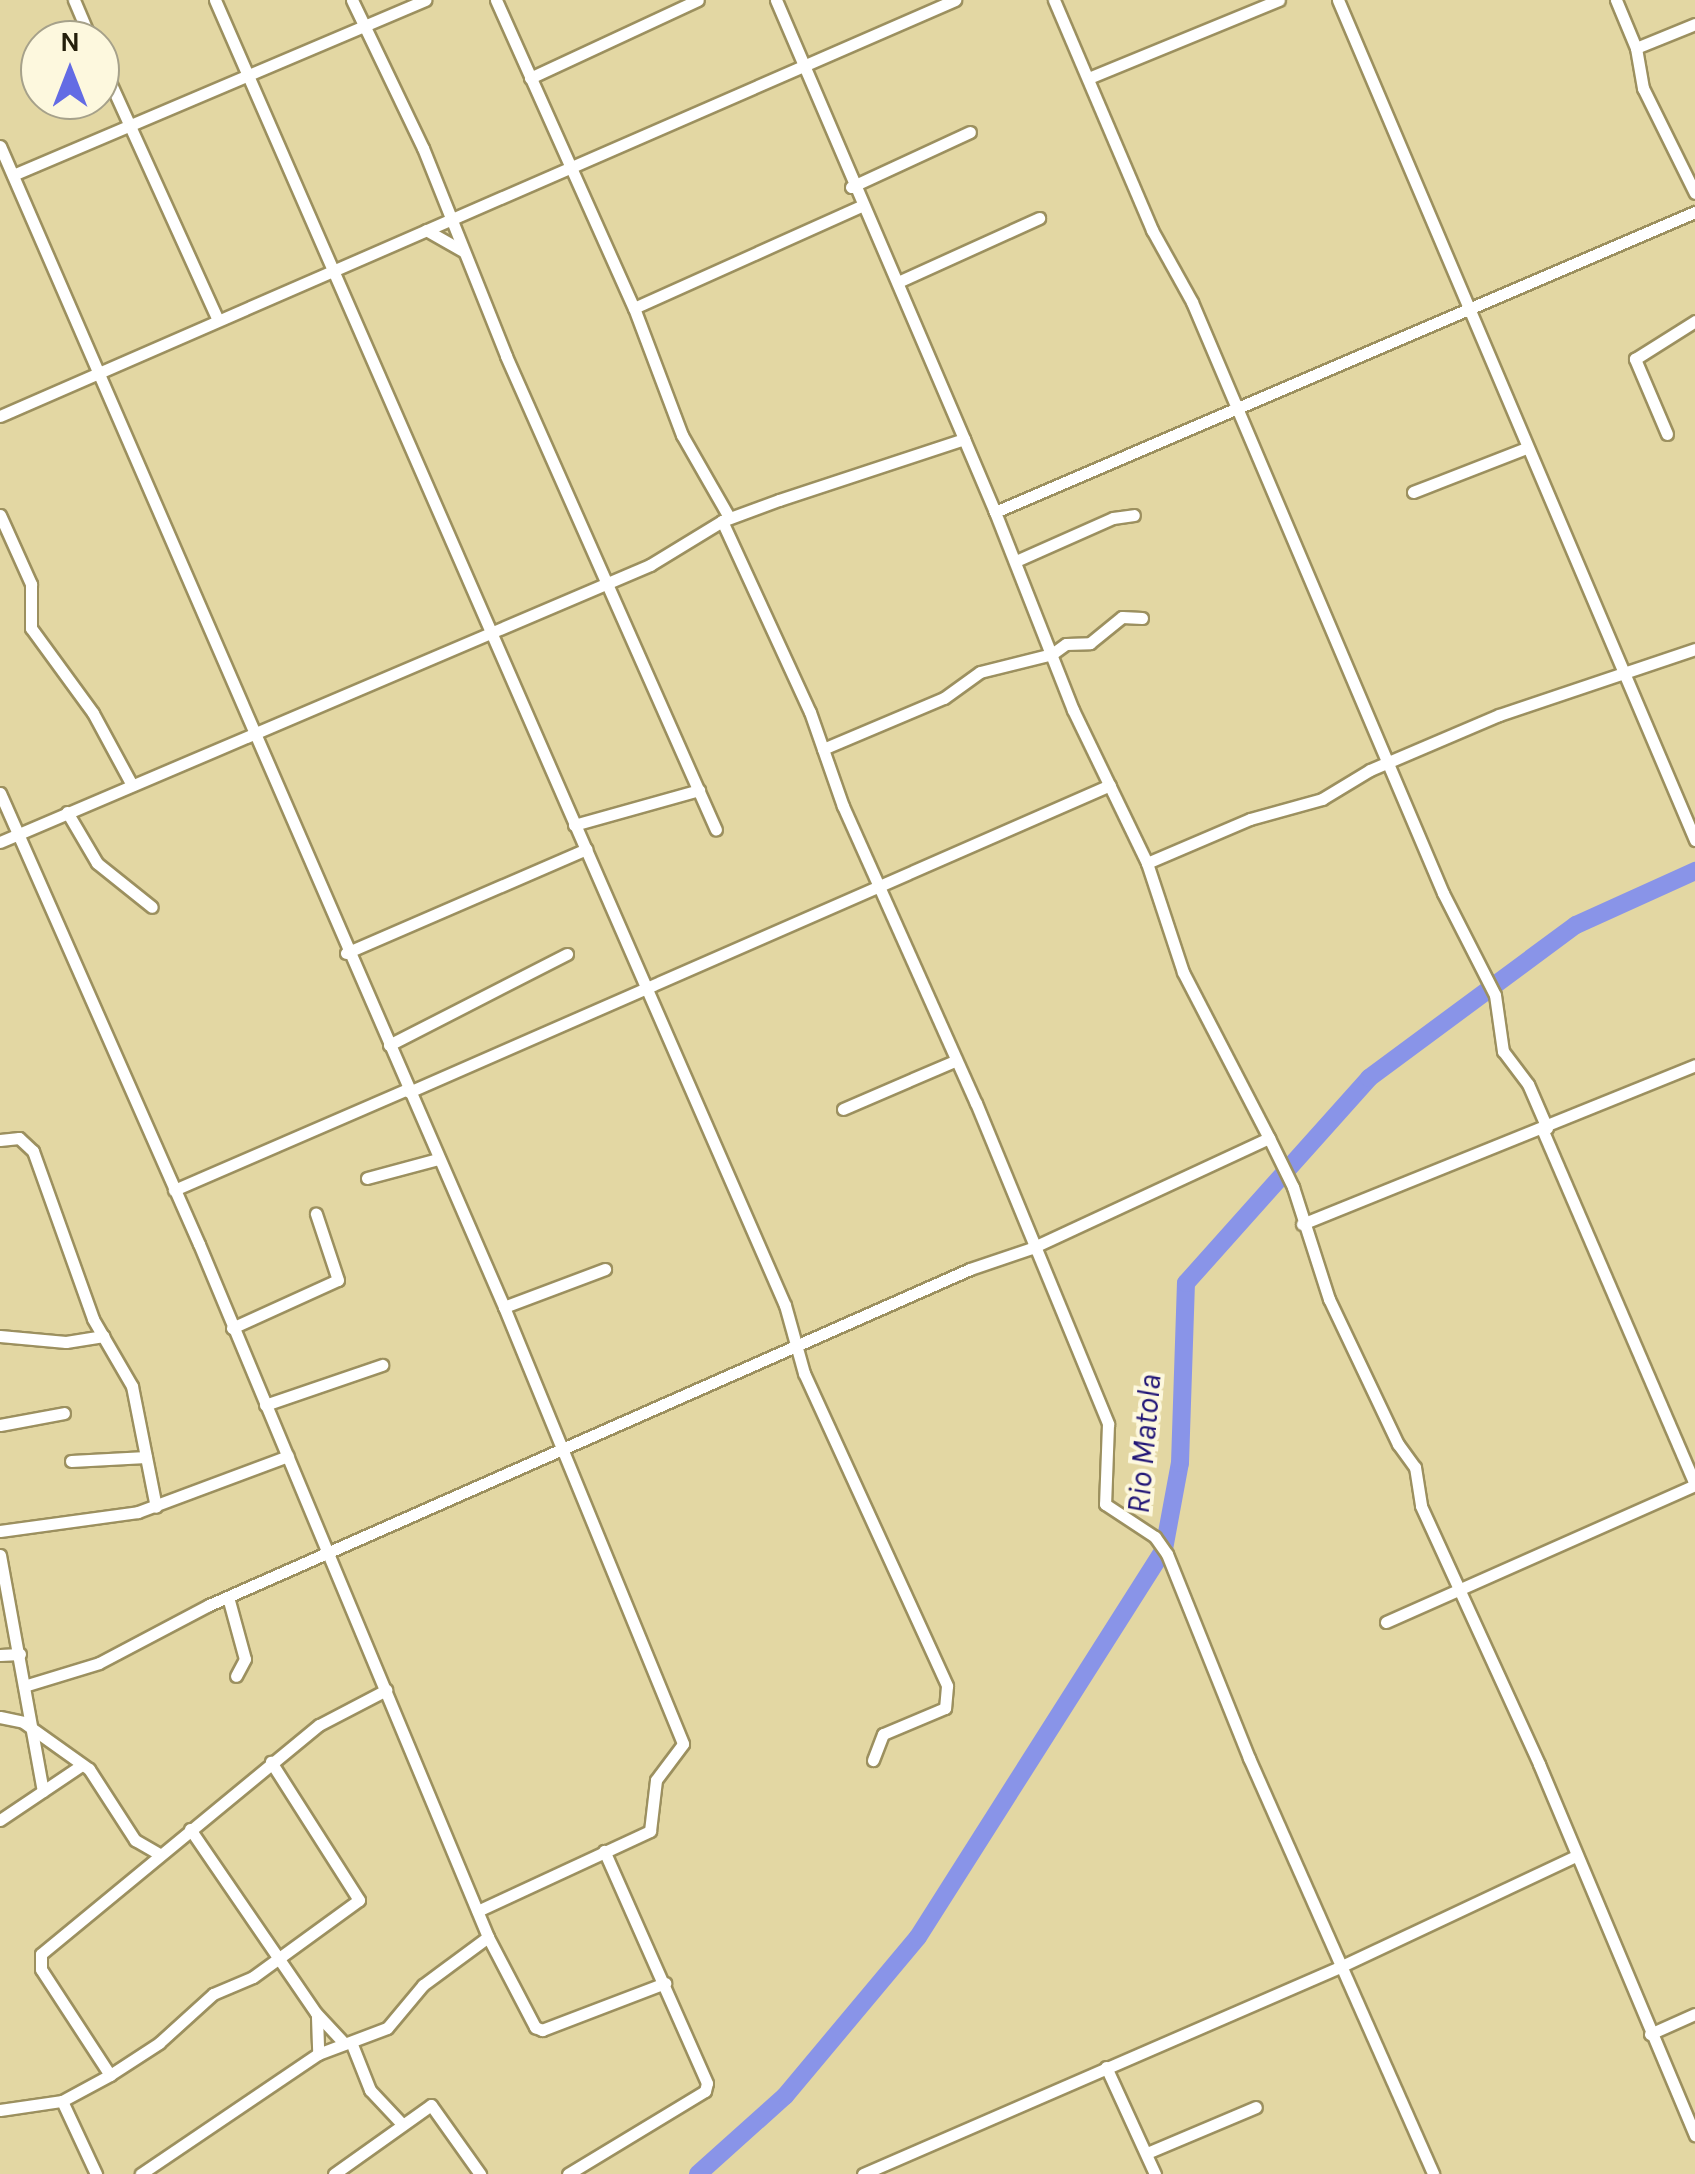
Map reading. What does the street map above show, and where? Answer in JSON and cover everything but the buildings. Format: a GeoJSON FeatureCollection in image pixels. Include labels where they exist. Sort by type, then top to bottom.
{"type":"FeatureCollection","features":[{"type":"Feature","properties":{"kind":"street"},"geometry":{"type":"LineString","coordinates":[[215,0],[487,630],[586,849],[799,1349],[804,1373],[949,1696],[945,1708],[882,1734],[873,1760]]}},
{"type":"Feature","properties":{"kind":"street"},"geometry":{"type":"LineString","coordinates":[[352,0],[452,218],[716,830]]}},
{"type":"Feature","properties":{"kind":"street"},"geometry":{"type":"LineString","coordinates":[[13,175],[425,0]]}},
{"type":"Feature","properties":{"kind":"street"},"geometry":{"type":"LineString","coordinates":[[496,0],[634,308],[682,435],[726,519],[726,536],[823,749],[952,1062],[976,1103],[1032,1248],[1108,1424],[1105,1504],[1155,1537],[1167,1554],[1434,2174]]}},
{"type":"Feature","properties":{"kind":"street"},"geometry":{"type":"LineString","coordinates":[[530,78],[698,0]]}},
{"type":"Feature","properties":{"kind":"street"},"geometry":{"type":"LineString","coordinates":[[776,0],[851,187],[898,282],[1052,654],[1147,863],[1183,972],[1293,1187],[1302,1224],[1330,1298],[1398,1444],[1415,1468],[1421,1506],[1695,2136]]}},
{"type":"Feature","properties":{"kind":"street"},"geometry":{"type":"LineString","coordinates":[[0,416],[217,318],[955,0]]}},
{"type":"Feature","properties":{"kind":"street"},"geometry":{"type":"LineString","coordinates":[[1054,0],[1091,77],[1467,947],[1495,995],[1503,1051],[1528,1084],[1695,1485],[1386,1622]]}},
{"type":"Feature","properties":{"kind":"street"},"geometry":{"type":"LineString","coordinates":[[1091,77],[1279,0]]}},
{"type":"Feature","properties":{"kind":"street"},"geometry":{"type":"LineString","coordinates":[[1338,0],[1524,449],[1695,840]]}},
{"type":"Feature","properties":{"kind":"street"},"geometry":{"type":"LineString","coordinates":[[1616,0],[1636,48],[1643,88],[1692,179],[1695,193]]}},
{"type":"Feature","properties":{"kind":"street"},"geometry":{"type":"LineString","coordinates":[[1636,48],[1695,24]]}},
{"type":"Feature","properties":{"kind":"street"},"geometry":{"type":"LineString","coordinates":[[120,106],[217,318]]}},
{"type":"Feature","properties":{"kind":"street"},"geometry":{"type":"LineString","coordinates":[[851,187],[970,132]]}},
{"type":"Feature","properties":{"kind":"street"},"geometry":{"type":"LineString","coordinates":[[0,146],[103,372],[250,733],[504,1307],[683,1744],[656,1780],[650,1831],[478,1911]]}},
{"type":"Feature","properties":{"kind":"street"},"geometry":{"type":"LineString","coordinates":[[634,308],[862,206]]}},
{"type":"Feature","properties":{"kind":"street"},"geometry":{"type":"LineString","coordinates":[[995,512],[1695,212]]}},
{"type":"Feature","properties":{"kind":"street"},"geometry":{"type":"LineString","coordinates":[[898,282],[1039,218]]}},
{"type":"Feature","properties":{"kind":"street"},"geometry":{"type":"LineString","coordinates":[[426,230],[463,251]]}},
{"type":"Feature","properties":{"kind":"street"},"geometry":{"type":"LineString","coordinates":[[1667,434],[1636,359],[1695,321]]}},
{"type":"Feature","properties":{"kind":"street"},"geometry":{"type":"LineString","coordinates":[[0,842],[487,630],[650,565],[726,519],[964,438]]}},
{"type":"Feature","properties":{"kind":"street"},"geometry":{"type":"LineString","coordinates":[[1414,492],[1524,449]]}},
{"type":"Feature","properties":{"kind":"street"},"geometry":{"type":"LineString","coordinates":[[0,515],[30,584],[31,628],[93,713],[132,786]]}},
{"type":"Feature","properties":{"kind":"street"},"geometry":{"type":"LineString","coordinates":[[1016,562],[1113,518],[1134,516]]}},
{"type":"Feature","properties":{"kind":"street"},"geometry":{"type":"LineString","coordinates":[[710,528],[726,536]]}},
{"type":"Feature","properties":{"kind":"street"},"geometry":{"type":"LineString","coordinates":[[823,749],[944,698],[980,672],[1052,654],[1066,644],[1094,641],[1118,618],[1142,618]]}},
{"type":"Feature","properties":{"kind":"street"},"geometry":{"type":"LineString","coordinates":[[1147,863],[1250,819],[1322,799],[1389,764],[1555,694],[1624,677],[1695,648]]}},
{"type":"Feature","properties":{"kind":"street"},"geometry":{"type":"LineString","coordinates":[[174,1190],[880,890],[1110,784]]}},
{"type":"Feature","properties":{"kind":"street"},"geometry":{"type":"LineString","coordinates":[[574,824],[699,790]]}},
{"type":"Feature","properties":{"kind":"street"},"geometry":{"type":"LineString","coordinates":[[0,793],[288,1456],[380,1676],[381,1690],[488,1937],[535,2027],[542,2030],[664,1983]]}},
{"type":"Feature","properties":{"kind":"street"},"geometry":{"type":"LineString","coordinates":[[68,812],[97,862],[152,908]]}},
{"type":"Feature","properties":{"kind":"street"},"geometry":{"type":"LineString","coordinates":[[346,953],[586,849]]}},
{"type":"Feature","properties":{"kind":"street"},"geometry":{"type":"LineString","coordinates":[[389,1044],[568,954]]}},
{"type":"Feature","properties":{"kind":"street"},"geometry":{"type":"LineString","coordinates":[[844,1109],[952,1062]]}},
{"type":"Feature","properties":{"kind":"street"},"geometry":{"type":"LineString","coordinates":[[1302,1224],[1397,1180],[1545,1129],[1695,1065]]}},
{"type":"Feature","properties":{"kind":"street"},"geometry":{"type":"LineString","coordinates":[[0,1140],[19,1138],[33,1151],[104,1336],[132,1386],[156,1507]]}},
{"type":"Feature","properties":{"kind":"street"},"geometry":{"type":"LineString","coordinates":[[24,1686],[99,1663],[228,1598],[799,1349],[970,1269],[1032,1248],[1269,1138]]}},
{"type":"Feature","properties":{"kind":"street"},"geometry":{"type":"LineString","coordinates":[[367,1178],[438,1159]]}},
{"type":"Feature","properties":{"kind":"street"},"geometry":{"type":"LineString","coordinates":[[232,1328],[338,1280],[316,1214]]}},
{"type":"Feature","properties":{"kind":"street"},"geometry":{"type":"LineString","coordinates":[[504,1307],[605,1269]]}},
{"type":"Feature","properties":{"kind":"street"},"geometry":{"type":"LineString","coordinates":[[0,1336],[66,1342],[104,1336]]}},
{"type":"Feature","properties":{"kind":"street"},"geometry":{"type":"LineString","coordinates":[[265,1405],[382,1365]]}},
{"type":"Feature","properties":{"kind":"street"},"geometry":{"type":"LineString","coordinates":[[0,1425],[64,1413]]}},
{"type":"Feature","properties":{"kind":"street"},"geometry":{"type":"LineString","coordinates":[[71,1461],[146,1456]]}},
{"type":"Feature","properties":{"kind":"street"},"geometry":{"type":"LineString","coordinates":[[0,1531],[156,1507],[288,1456]]}},
{"type":"Feature","properties":{"kind":"street"},"geometry":{"type":"LineString","coordinates":[[0,1555],[44,1791]]}},
{"type":"Feature","properties":{"kind":"street"},"geometry":{"type":"LineString","coordinates":[[228,1598],[245,1659],[236,1676]]}},
{"type":"Feature","properties":{"kind":"street"},"geometry":{"type":"LineString","coordinates":[[0,1656],[20,1654]]}},
{"type":"Feature","properties":{"kind":"street"},"geometry":{"type":"LineString","coordinates":[[110,2075],[38,1960],[271,1762],[381,1690]]}},
{"type":"Feature","properties":{"kind":"street"},"geometry":{"type":"LineString","coordinates":[[14,1719],[26,1706]]}},
{"type":"Feature","properties":{"kind":"street"},"geometry":{"type":"LineString","coordinates":[[0,1717],[14,1719],[82,1765],[144,1849],[148,1863]]}},
{"type":"Feature","properties":{"kind":"street"},"geometry":{"type":"LineString","coordinates":[[0,2110],[62,2101],[110,2075],[159,2043],[213,1994],[280,1959],[360,1897],[271,1762]]}},
{"type":"Feature","properties":{"kind":"street"},"geometry":{"type":"LineString","coordinates":[[0,1820],[82,1765]]}},
{"type":"Feature","properties":{"kind":"street"},"geometry":{"type":"LineString","coordinates":[[190,1829],[316,2014],[347,2042],[370,2090],[401,2122]]}},
{"type":"Feature","properties":{"kind":"street"},"geometry":{"type":"LineString","coordinates":[[144,1849],[159,1854]]}},
{"type":"Feature","properties":{"kind":"street"},"geometry":{"type":"LineString","coordinates":[[568,2174],[705,2091],[703,2068],[604,1851]]}},
{"type":"Feature","properties":{"kind":"street"},"geometry":{"type":"LineString","coordinates":[[869,2173],[1106,2066],[1342,1966],[1576,1856]]}},
{"type":"Feature","properties":{"kind":"street"},"geometry":{"type":"LineString","coordinates":[[141,2174],[318,2054],[387,2028],[423,1985],[488,1937]]}},
{"type":"Feature","properties":{"kind":"street"},"geometry":{"type":"LineString","coordinates":[[316,2014],[318,2054]]}},
{"type":"Feature","properties":{"kind":"street"},"geometry":{"type":"LineString","coordinates":[[1650,2034],[1695,2014]]}},
{"type":"Feature","properties":{"kind":"street"},"geometry":{"type":"LineString","coordinates":[[1106,2066],[1156,2174]]}},
{"type":"Feature","properties":{"kind":"street"},"geometry":{"type":"LineString","coordinates":[[62,2101],[96,2174]]}},
{"type":"Feature","properties":{"kind":"street"},"geometry":{"type":"LineString","coordinates":[[388,2107],[418,2110],[437,2106],[480,2174]]}},
{"type":"Feature","properties":{"kind":"street"},"geometry":{"type":"LineString","coordinates":[[1146,2153],[1256,2107]]}},
{"type":"Feature","properties":{"kind":"street"},"geometry":{"type":"LineString","coordinates":[[334,2174],[418,2110]]}},
{"type":"Feature","properties":{"kind":"waterway","name":"Rio Matola"},"geometry":{"type":"LineString","coordinates":[[698,2174],[785,2096],[918,1937],[1164,1549],[1180,1463],[1186,1283],[1369,1078],[1576,925],[1695,871]]}}]}
